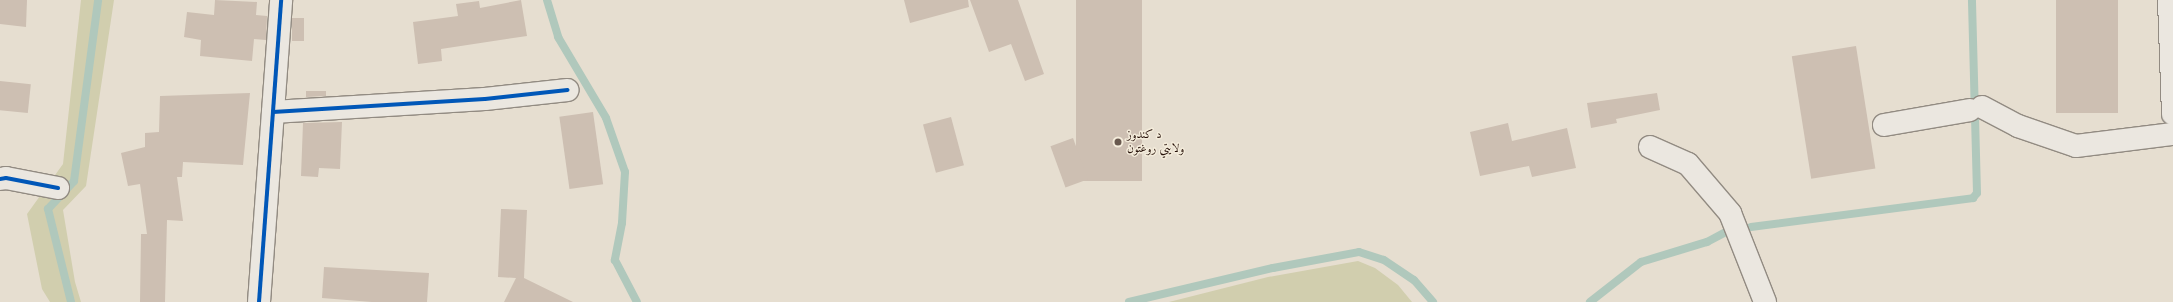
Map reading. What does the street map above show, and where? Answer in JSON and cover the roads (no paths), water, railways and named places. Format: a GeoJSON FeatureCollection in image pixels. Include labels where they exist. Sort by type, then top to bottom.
{"type":"FeatureCollection","features":[{"type":"Feature","properties":{"kind":"street"},"geometry":{"type":"LineString","coordinates":[[259,302],[282,0]]}},
{"type":"Feature","properties":{"kind":"street"},"geometry":{"type":"LineString","coordinates":[[2169,0],[2173,114]]}},
{"type":"Feature","properties":{"kind":"street"},"geometry":{"type":"LineString","coordinates":[[273,112],[485,100],[568,90]]}},
{"type":"Feature","properties":{"kind":"street"},"geometry":{"type":"LineString","coordinates":[[1884,125],[1976,108],[2018,126],[2076,146],[2173,134]]}},
{"type":"Feature","properties":{"kind":"street"},"geometry":{"type":"LineString","coordinates":[[1650,147],[1688,164],[1730,213],[1765,302]]}},
{"type":"Feature","properties":{"kind":"street"},"geometry":{"type":"LineString","coordinates":[[0,179],[6,178],[58,188]]}},
{"type":"Feature","properties":{"kind":"waterway"},"geometry":{"type":"LineString","coordinates":[[71,302],[48,209],[74,181],[98,0]]}},
{"type":"Feature","properties":{"kind":"waterway"},"geometry":{"type":"LineString","coordinates":[[547,0],[558,37],[606,118],[625,172],[622,223],[615,260],[637,302]]}},
{"type":"Feature","properties":{"kind":"waterway"},"geometry":{"type":"LineString","coordinates":[[1751,227],[1973,198],[1977,193],[1972,0]]}},
{"type":"Feature","properties":{"kind":"waterway"},"geometry":{"type":"LineString","coordinates":[[1590,302],[1641,262],[1707,242],[1726,232]]}},
{"type":"Feature","properties":{"kind":"waterway"},"geometry":{"type":"LineString","coordinates":[[1129,302],[1273,268],[1359,252],[1384,260],[1414,280],[1433,302]]}},
{"type":"Feature","properties":{"kind":"place","name":"د کندوز ولایتي روغتون"},"geometry":{"type":"Point","coordinates":[1118,142]}}]}
